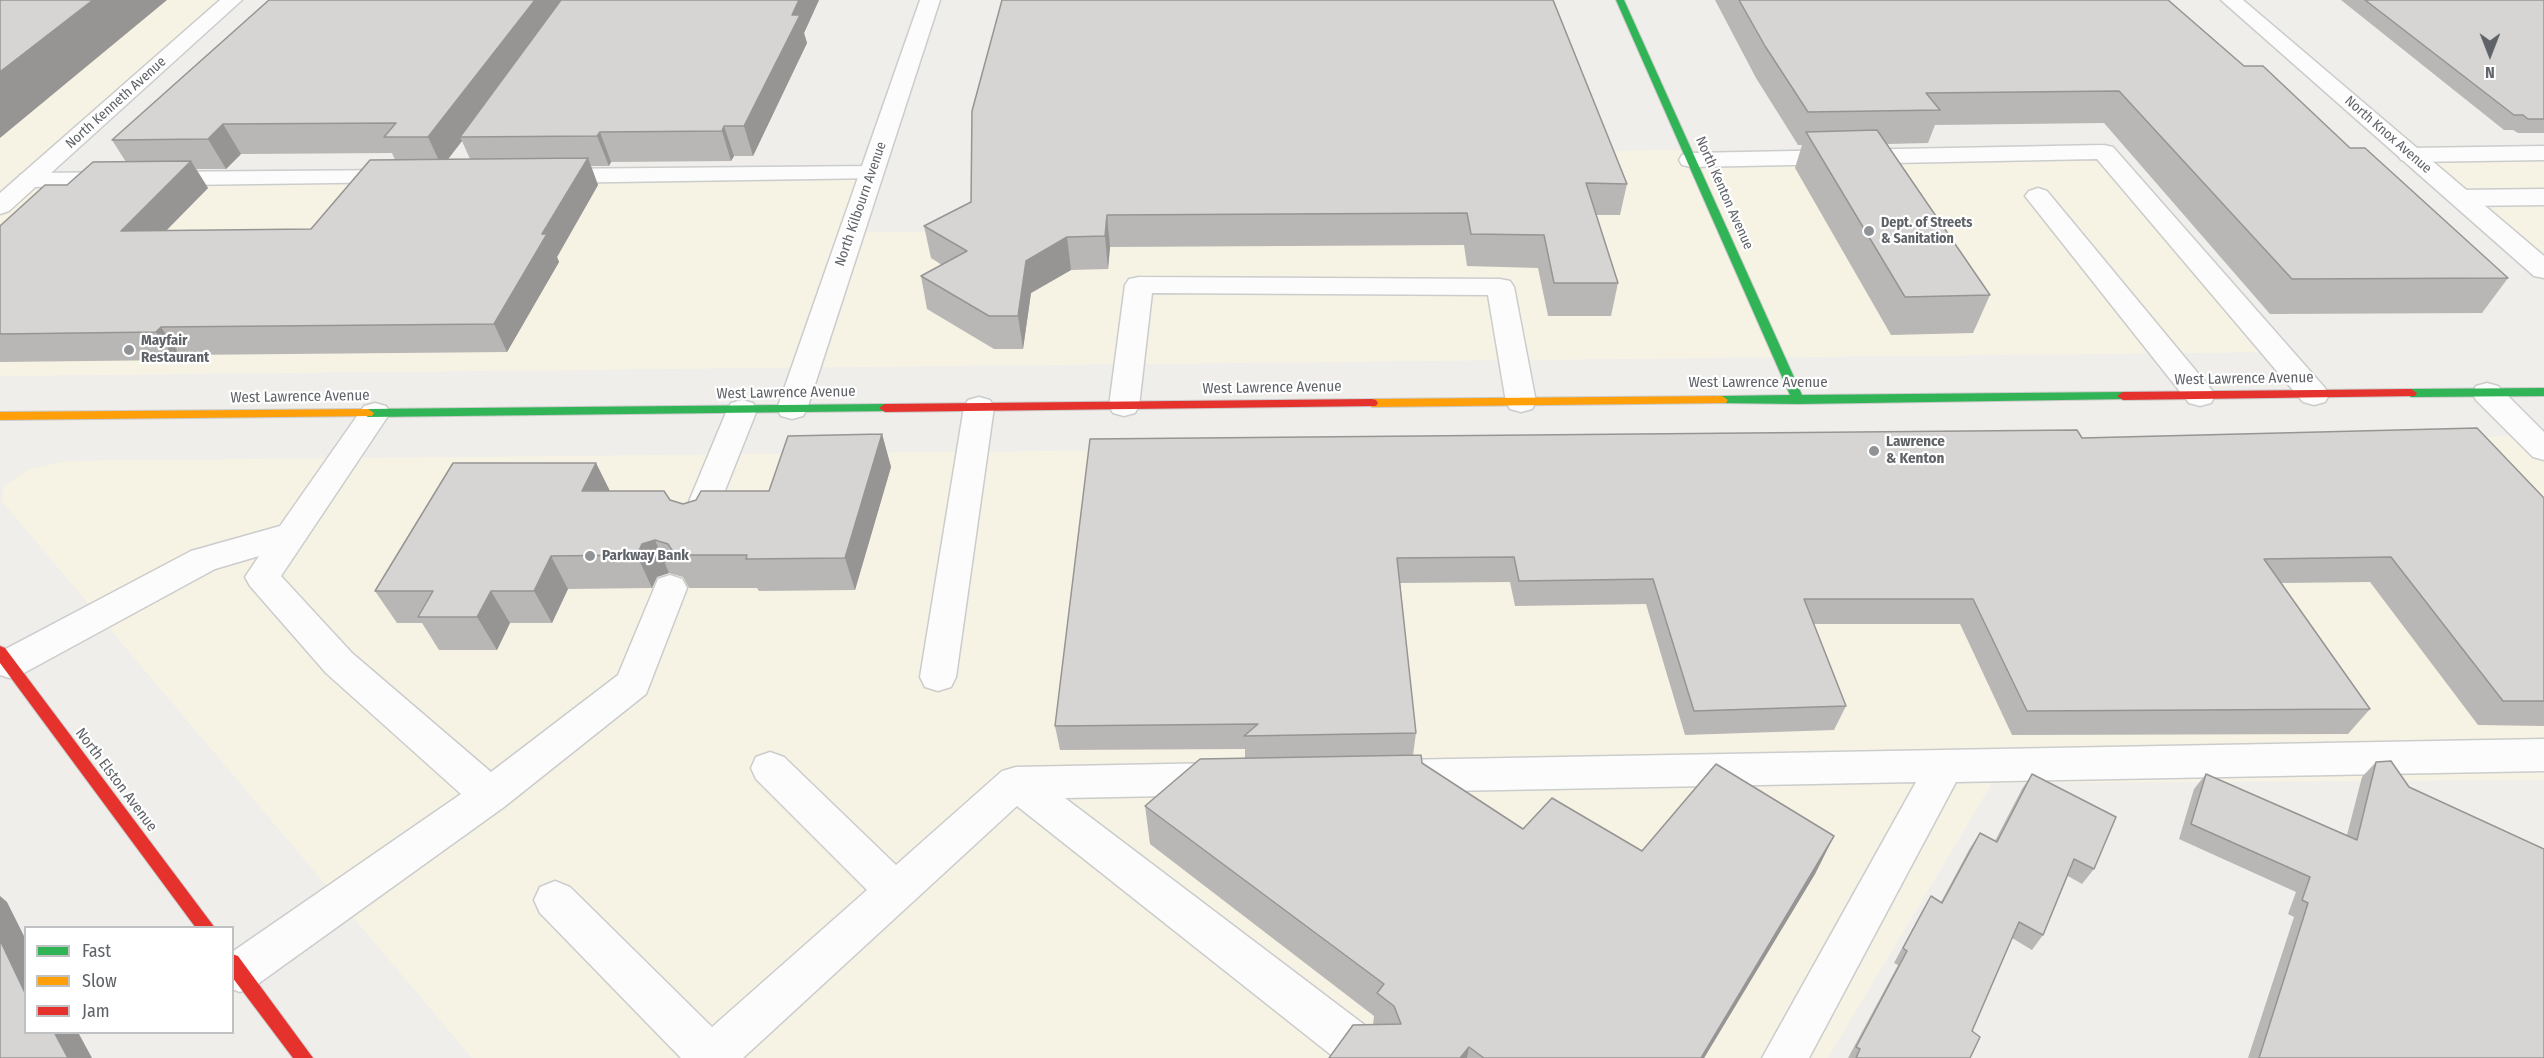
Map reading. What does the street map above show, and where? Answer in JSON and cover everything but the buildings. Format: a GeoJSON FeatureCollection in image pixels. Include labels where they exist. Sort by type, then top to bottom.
{"type":"FeatureCollection","features":[{"type":"Feature","properties":{"kind":"main road","name":"North Kenton Avenue"},"geometry":{"type":"LineString","coordinates":[[1620,0],[1798,400]]}},
{"type":"Feature","properties":{"kind":"main road","name":"West Lawrence Avenue"},"geometry":{"type":"LineString","coordinates":[[0,416],[2544,392]]}},
{"type":"Feature","properties":{"kind":"main road","name":"North Elston Avenue"},"geometry":{"type":"LineString","coordinates":[[4,658],[206,926]]}},
{"type":"Feature","properties":{"kind":"main road"},"geometry":{"type":"LineString","coordinates":[[236,967],[304,1058]]}},
{"type":"Feature","properties":{"kind":"street","name":"North Kenneth Avenue"},"geometry":{"type":"LineString","coordinates":[[0,206],[232,0]]}},
{"type":"Feature","properties":{"kind":"street","name":"North Kilbourn Avenue"},"geometry":{"type":"LineString","coordinates":[[792,409],[930,0]]}},
{"type":"Feature","properties":{"kind":"street","name":"North Knox Avenue"},"geometry":{"type":"LineString","coordinates":[[2231,0],[2544,270]]}},
{"type":"Feature","properties":{"kind":"street"},"geometry":{"type":"LineString","coordinates":[[1691,160],[2104,152],[2314,394]]}},
{"type":"Feature","properties":{"kind":"street"},"geometry":{"type":"LineString","coordinates":[[2410,155],[2544,153]]}},
{"type":"Feature","properties":{"kind":"street"},"geometry":{"type":"LineString","coordinates":[[521,176],[871,173]]}},
{"type":"Feature","properties":{"kind":"street"},"geometry":{"type":"LineString","coordinates":[[29,180],[427,177]]}},
{"type":"Feature","properties":{"kind":"street"},"geometry":{"type":"LineString","coordinates":[[2038,196],[2200,396]]}},
{"type":"Feature","properties":{"kind":"street"},"geometry":{"type":"LineString","coordinates":[[2461,198],[2544,197]]}},
{"type":"Feature","properties":{"kind":"street"},"geometry":{"type":"LineString","coordinates":[[1124,406],[1139,285],[1500,286],[1521,402]]}},
{"type":"Feature","properties":{"kind":"street"},"geometry":{"type":"LineString","coordinates":[[2487,393],[2544,450]]}},
{"type":"Feature","properties":{"kind":"street"},"geometry":{"type":"LineString","coordinates":[[938,677],[979,407]]}},
{"type":"Feature","properties":{"kind":"street"},"geometry":{"type":"LineString","coordinates":[[696,523],[742,410]]}},
{"type":"Feature","properties":{"kind":"street"},"geometry":{"type":"LineString","coordinates":[[375,413],[262,577],[339,663],[490,795]]}},
{"type":"Feature","properties":{"kind":"street"},"geometry":{"type":"LineString","coordinates":[[4,658],[202,560],[292,534]]}},
{"type":"Feature","properties":{"kind":"street"},"geometry":{"type":"LineString","coordinates":[[236,967],[490,795],[633,684],[670,588]]}},
{"type":"Feature","properties":{"kind":"street"},"geometry":{"type":"LineString","coordinates":[[1361,776],[2544,755]]}},
{"type":"Feature","properties":{"kind":"street"},"geometry":{"type":"LineString","coordinates":[[1785,1058],[1945,766]]}},
{"type":"Feature","properties":{"kind":"street"},"geometry":{"type":"LineString","coordinates":[[770,768],[895,891]]}},
{"type":"Feature","properties":{"kind":"street"},"geometry":{"type":"LineString","coordinates":[[555,900],[711,1058],[1016,783],[1254,778]]}},
{"type":"Feature","properties":{"kind":"street"},"geometry":{"type":"LineString","coordinates":[[1016,783],[1371,1058]]}},
{"type":"Feature","properties":{"kind":"shaded area"},"geometry":{"type":"Polygon","coordinates":[[[80,0],[225,0],[18,182],[878,176],[859,232],[1053,231],[1067,157],[1680,150],[1685,157],[2111,151],[2284,352],[0,376],[0,37],[80,0]]]}},
{"type":"Feature","properties":{"kind":"shaded area"},"geometry":{"type":"Polygon","coordinates":[[[2544,158],[2544,265],[2421,159],[2544,158]]]}},
{"type":"Feature","properties":{"kind":"shaded area"},"geometry":{"type":"Polygon","coordinates":[[[2544,436],[2544,780],[1992,783],[1828,1058],[472,1058],[1,500],[5,485],[30,469],[66,461],[2544,436]]]}},
{"type":"Feature","properties":{"kind":"traffic: fast"},"geometry":{"type":"LineString","coordinates":[[1620,0],[1798,400]]}},
{"type":"Feature","properties":{"kind":"traffic: fast"},"geometry":{"type":"LineString","coordinates":[[2411,393],[2544,392]]}},
{"type":"Feature","properties":{"kind":"traffic: fast"},"geometry":{"type":"LineString","coordinates":[[1722,400],[2123,396]]}},
{"type":"Feature","properties":{"kind":"traffic: fast"},"geometry":{"type":"LineString","coordinates":[[368,413],[885,408]]}},
{"type":"Feature","properties":{"kind":"traffic: slow"},"geometry":{"type":"LineString","coordinates":[[1372,403],[1722,400]]}},
{"type":"Feature","properties":{"kind":"traffic: slow"},"geometry":{"type":"LineString","coordinates":[[0,416],[368,413]]}},
{"type":"Feature","properties":{"kind":"traffic: jam"},"geometry":{"type":"LineString","coordinates":[[2123,396],[2411,393]]}},
{"type":"Feature","properties":{"kind":"traffic: jam"},"geometry":{"type":"LineString","coordinates":[[885,408],[1372,403]]}},
{"type":"Feature","properties":{"kind":"traffic: jam"},"geometry":{"type":"LineString","coordinates":[[0,652],[206,926]]}},
{"type":"Feature","properties":{"kind":"traffic: jam"},"geometry":{"type":"LineString","coordinates":[[234,965],[304,1058]]}},
{"type":"Feature","properties":{"kind":"place","name":"Dept. of Streets & Sanitation"},"geometry":{"type":"Point","coordinates":[1869,231]}},
{"type":"Feature","properties":{"kind":"place","name":"Mayfair Restaurant"},"geometry":{"type":"Point","coordinates":[129,350]}},
{"type":"Feature","properties":{"kind":"place","name":"Lawrence & Kenton"},"geometry":{"type":"Point","coordinates":[1874,451]}},
{"type":"Feature","properties":{"kind":"place","name":"Parkway Bank"},"geometry":{"type":"Point","coordinates":[590,556]}}]}
